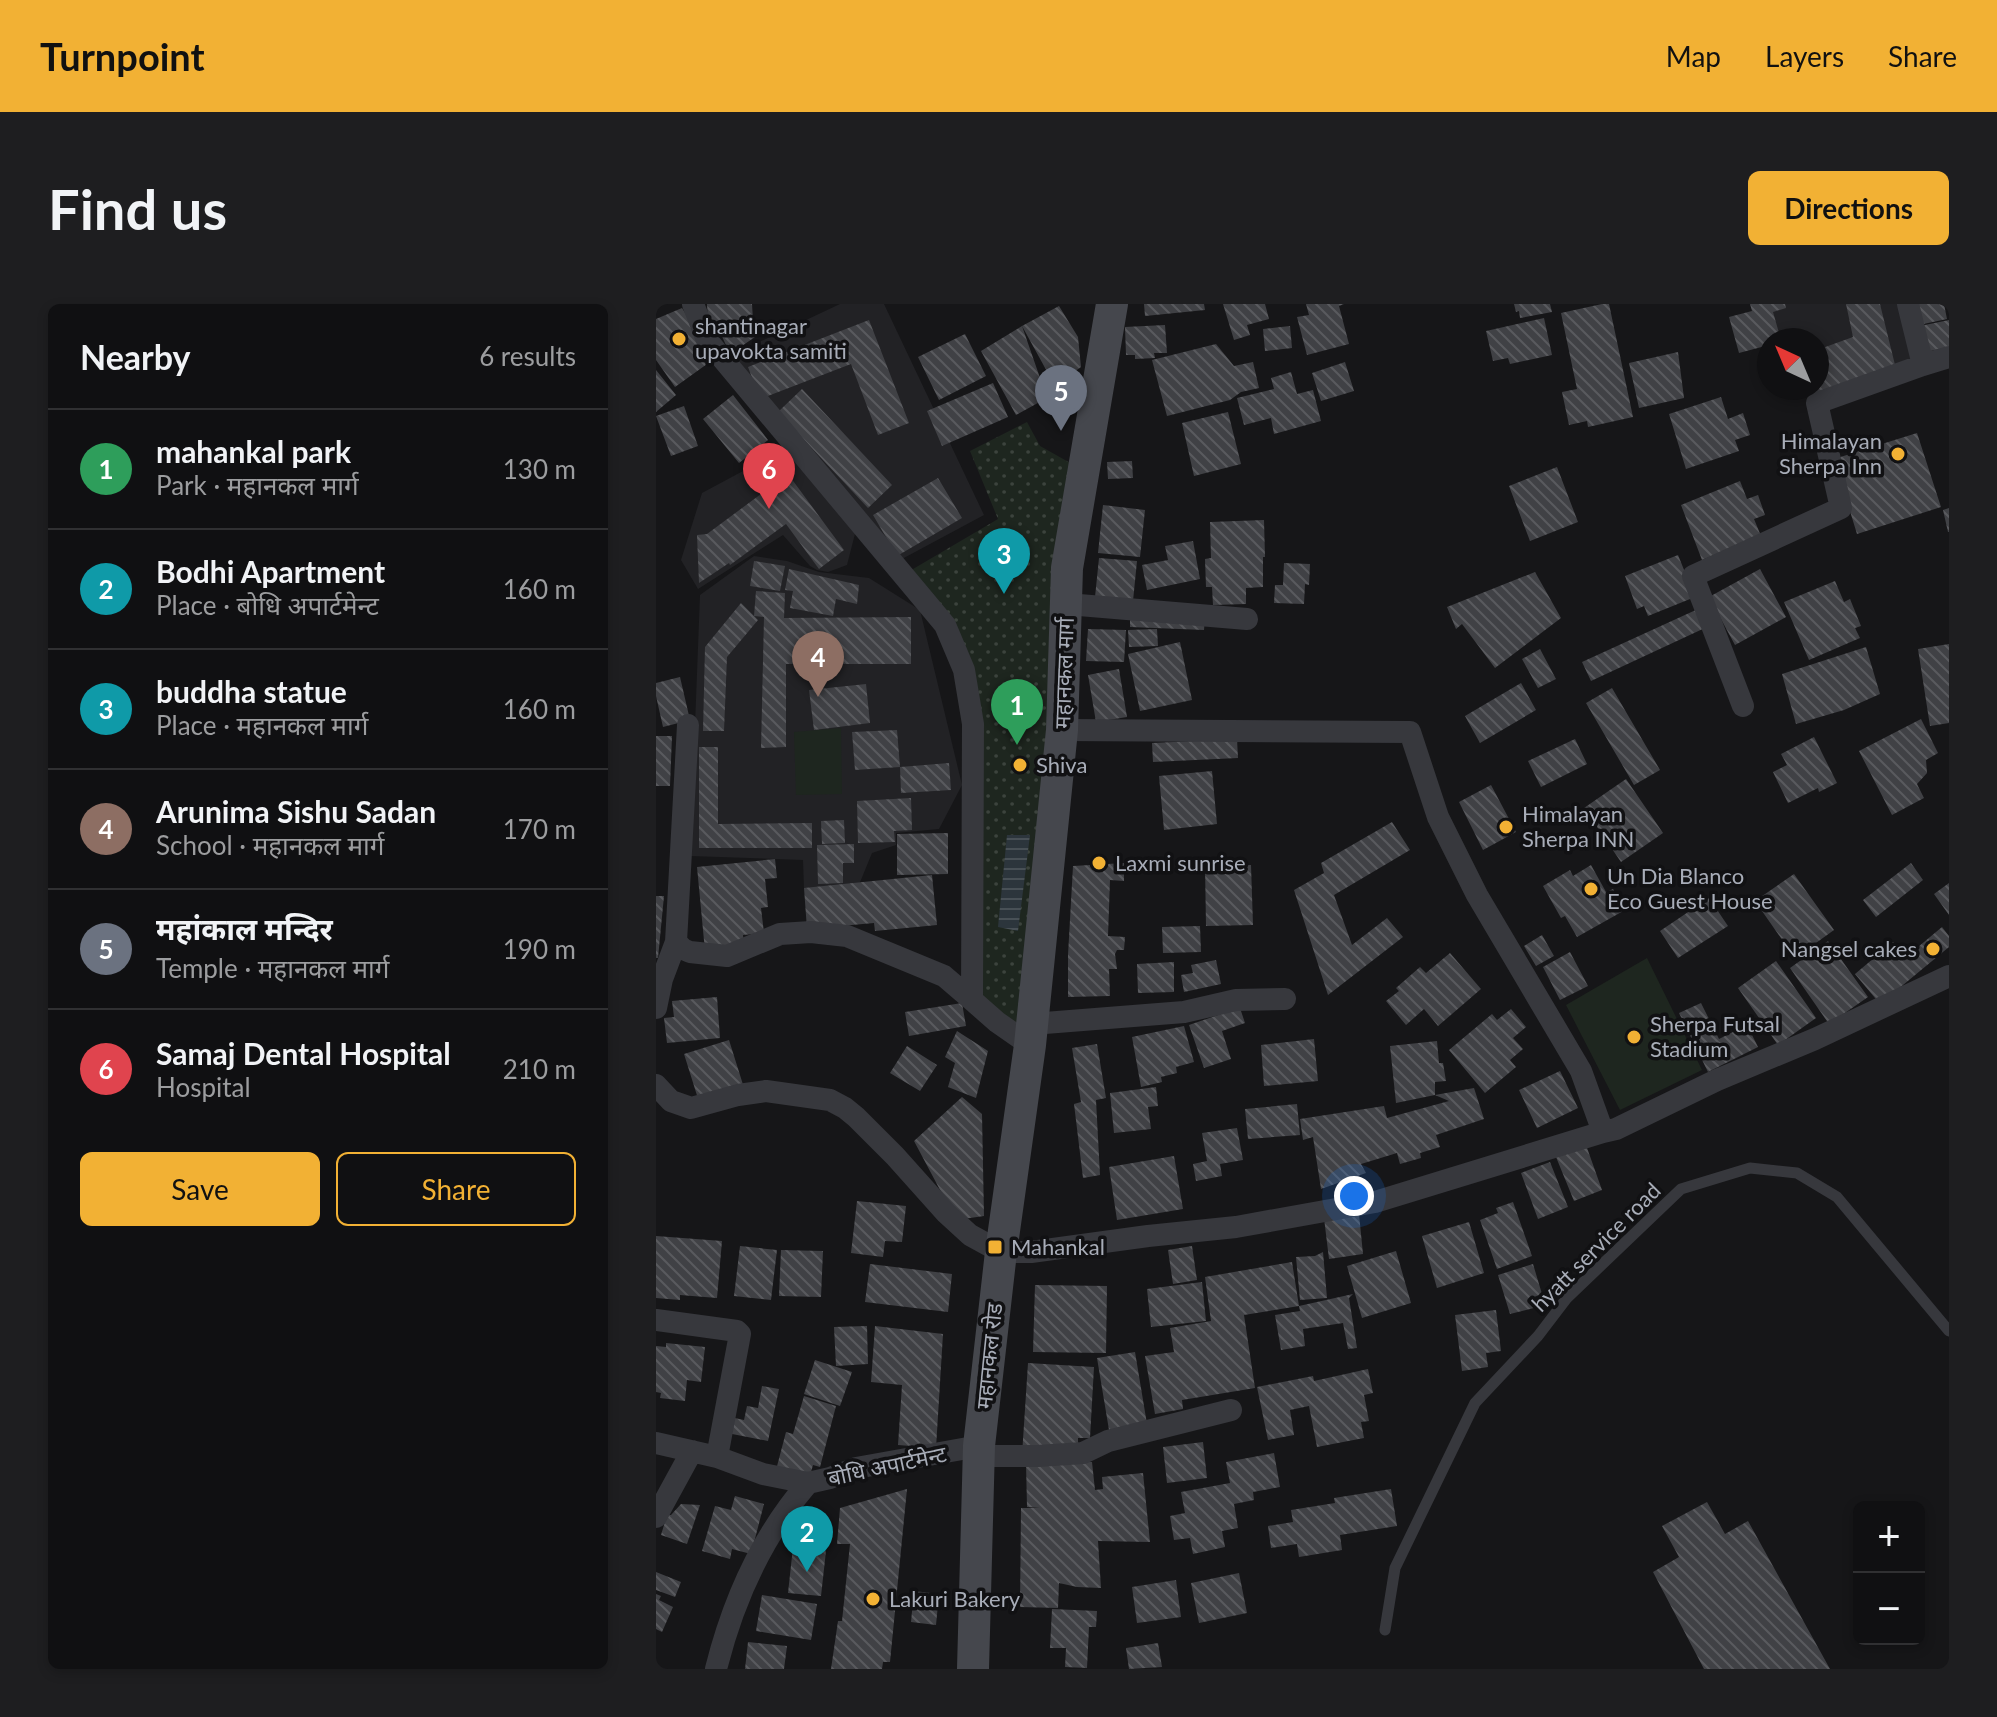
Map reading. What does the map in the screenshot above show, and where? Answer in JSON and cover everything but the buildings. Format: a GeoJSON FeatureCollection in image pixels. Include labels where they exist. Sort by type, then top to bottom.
{"type":"FeatureCollection","features":[{"type":"Feature","properties":{"kind":"main road","name":"महानकल मार्ग"},"geometry":{"type":"LineString","coordinates":[[1031,1035],[1062,730],[1067,604],[1078,570],[1112,304]]}},
{"type":"Feature","properties":{"kind":"main road","name":"महानकल रोड"},"geometry":{"type":"LineString","coordinates":[[973,1669],[979,1451],[1001,1252],[1031,1035]]}},
{"type":"Feature","properties":{"kind":"street"},"geometry":{"type":"LineString","coordinates":[[693,304],[707,340],[945,625],[964,670],[973,724],[972,1000]]}},
{"type":"Feature","properties":{"kind":"street"},"geometry":{"type":"LineString","coordinates":[[1908,304],[1923,365]]}},
{"type":"Feature","properties":{"kind":"street"},"geometry":{"type":"LineString","coordinates":[[1743,706],[1693,576],[1841,508],[1817,403],[1949,357]]}},
{"type":"Feature","properties":{"kind":"street"},"geometry":{"type":"LineString","coordinates":[[1067,604],[1247,619]]}},
{"type":"Feature","properties":{"kind":"street"},"geometry":{"type":"LineString","coordinates":[[656,1008],[662,979],[676,942],[688,725]]}},
{"type":"Feature","properties":{"kind":"street"},"geometry":{"type":"LineString","coordinates":[[1062,730],[1410,732],[1438,817],[1477,895],[1581,1071],[1603,1132]]}},
{"type":"Feature","properties":{"kind":"street"},"geometry":{"type":"LineString","coordinates":[[676,942],[690,952],[727,956],[780,934],[811,932],[847,936],[944,976],[997,1022],[1031,1035],[1184,1012],[1236,1000],[1285,999]]}},
{"type":"Feature","properties":{"kind":"street"},"geometry":{"type":"LineString","coordinates":[[656,1085],[671,1101],[691,1108],[766,1091],[830,1100],[856,1117],[970,1235],[1001,1252],[1031,1252],[1236,1227],[1375,1202],[1616,1129],[1949,976]]}},
{"type":"Feature","properties":{"kind":"street"},"geometry":{"type":"LineString","coordinates":[[656,1320],[737,1331],[740,1334],[717,1457]]}},
{"type":"Feature","properties":{"kind":"street","name":"बोधि अपार्टमेन्ट"},"geometry":{"type":"LineString","coordinates":[[656,1443],[717,1457],[763,1474],[808,1483],[856,1468],[979,1451],[1038,1456],[1083,1453],[1108,1441],[1231,1410]]}},
{"type":"Feature","properties":{"kind":"street"},"geometry":{"type":"LineString","coordinates":[[656,1517],[692,1451]]}},
{"type":"Feature","properties":{"kind":"street"},"geometry":{"type":"LineString","coordinates":[[716,1669],[741,1593],[759,1553],[788,1506],[808,1483]]}},
{"type":"Feature","properties":{"kind":"lane","name":"hyatt service road"},"geometry":{"type":"LineString","coordinates":[[1385,1630],[1395,1568],[1475,1403],[1538,1336],[1567,1298],[1681,1189],[1750,1168],[1797,1173],[1837,1197],[1949,1331]]}},
{"type":"Feature","properties":{"kind":"shaded area"},"geometry":{"type":"Polygon","coordinates":[[[840,304],[884,304],[984,515],[902,559],[741,375],[738,352],[840,304]]]}},
{"type":"Feature","properties":{"kind":"shaded area"},"geometry":{"type":"Polygon","coordinates":[[[1756,304],[1908,304],[1921,358],[1829,393],[1829,328],[1766,328],[1756,304]]]}},
{"type":"Feature","properties":{"kind":"shaded area"},"geometry":{"type":"Polygon","coordinates":[[[1027,422],[1040,446],[1081,469],[1055,770],[1026,1037],[976,1002],[979,719],[908,572],[998,519],[970,451],[1027,422]]]}},
{"type":"Feature","properties":{"kind":"shaded area"},"geometry":{"type":"Polygon","coordinates":[[[786,448],[857,526],[847,565],[828,572],[817,570],[783,535],[698,589],[681,560],[702,493],[786,448]]]}},
{"type":"Feature","properties":{"kind":"shaded area"},"geometry":{"type":"Polygon","coordinates":[[[754,556],[787,561],[819,572],[869,578],[920,610],[962,785],[939,829],[896,833],[896,845],[872,853],[854,897],[804,889],[803,860],[690,856],[700,595],[754,556]]]}},
{"type":"Feature","properties":{"kind":"shaded area"},"geometry":{"type":"Polygon","coordinates":[[[841,728],[842,794],[796,795],[794,732],[841,728]]]}},
{"type":"Feature","properties":{"kind":"shaded area"},"geometry":{"type":"Polygon","coordinates":[[[1007,835],[1030,835],[1018,931],[998,927],[1007,835]]]}},
{"type":"Feature","properties":{"kind":"shaded area","name":"Sherpa Futsal Stadium"},"geometry":{"type":"Polygon","coordinates":[[[1647,958],[1702,1070],[1620,1110],[1566,1005],[1647,958]]]}},
{"type":"Feature","properties":{"kind":"place","name":"shantinagar upavokta samiti"},"geometry":{"type":"Point","coordinates":[679,339]}},
{"type":"Feature","properties":{"kind":"place","name":"महांकाल मन्दिर"},"geometry":{"type":"Point","coordinates":[1061,431]}},
{"type":"Feature","properties":{"kind":"place","name":"Himalayan Sherpa Inn"},"geometry":{"type":"Point","coordinates":[1898,454]}},
{"type":"Feature","properties":{"kind":"place","name":"Samaj Dental Hospital"},"geometry":{"type":"Point","coordinates":[769,509]}},
{"type":"Feature","properties":{"kind":"place","name":"buddha statue"},"geometry":{"type":"Point","coordinates":[1004,594]}},
{"type":"Feature","properties":{"kind":"place","name":"Arunima Sishu Sadan"},"geometry":{"type":"Point","coordinates":[818,697]}},
{"type":"Feature","properties":{"kind":"place","name":"mahankal park"},"geometry":{"type":"Point","coordinates":[1017,745]}},
{"type":"Feature","properties":{"kind":"place","name":"Shiva"},"geometry":{"type":"Point","coordinates":[1020,765]}},
{"type":"Feature","properties":{"kind":"place","name":"Himalayan Sherpa INN"},"geometry":{"type":"Point","coordinates":[1506,827]}},
{"type":"Feature","properties":{"kind":"place","name":"Laxmi sunrise"},"geometry":{"type":"Point","coordinates":[1099,863]}},
{"type":"Feature","properties":{"kind":"place","name":"Un Dia Blanco Eco Guest House"},"geometry":{"type":"Point","coordinates":[1591,889]}},
{"type":"Feature","properties":{"kind":"place","name":"Nangsel cakes"},"geometry":{"type":"Point","coordinates":[1933,949]}},
{"type":"Feature","properties":{"kind":"place","name":"Sherpa Futsal Stadium"},"geometry":{"type":"Point","coordinates":[1634,1037]}},
{"type":"Feature","properties":{"kind":"place","name":"Mahankal"},"geometry":{"type":"Point","coordinates":[995,1247]}},
{"type":"Feature","properties":{"kind":"place","name":"Bodhi Apartment"},"geometry":{"type":"Point","coordinates":[807,1572]}},
{"type":"Feature","properties":{"kind":"place","name":"Lakuri Bakery"},"geometry":{"type":"Point","coordinates":[873,1599]}}]}
